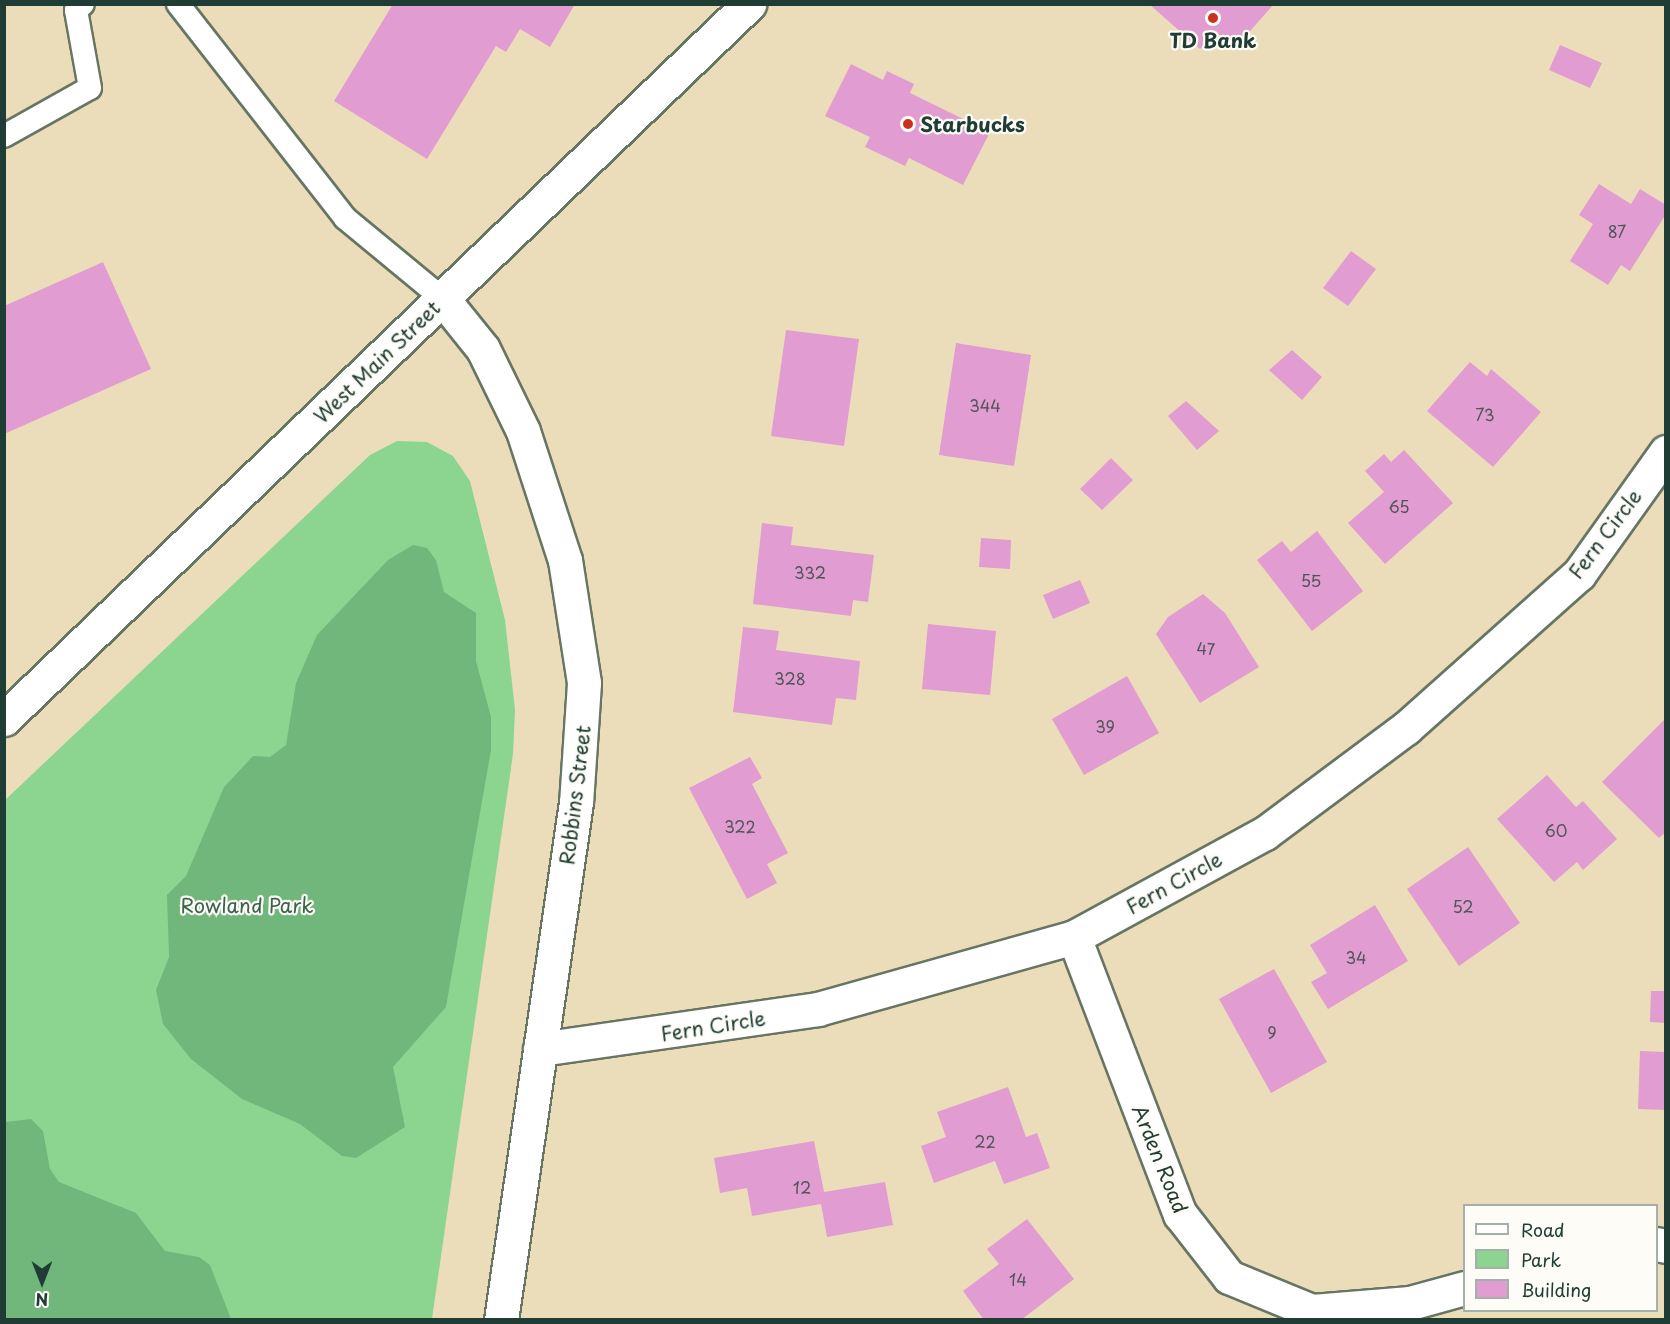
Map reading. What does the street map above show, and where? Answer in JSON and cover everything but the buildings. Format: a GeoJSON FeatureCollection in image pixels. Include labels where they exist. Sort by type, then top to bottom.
{"type":"FeatureCollection","features":[{"type":"Feature","properties":{"kind":"street","name":"West Main Street"},"geometry":{"type":"LineString","coordinates":[[4,719],[749,4]]}},
{"type":"Feature","properties":{"kind":"street","name":"Robbins Street"},"geometry":{"type":"LineString","coordinates":[[442,298],[483,349],[524,431],[565,560],[582,654],[584,736],[501,1320]]}},
{"type":"Feature","properties":{"kind":"street","name":"Fern Circle"},"geometry":{"type":"LineString","coordinates":[[540,1049],[818,1009],[1074,937],[1265,833],[1406,728],[1579,574],[1665,452]]}},
{"type":"Feature","properties":{"kind":"street","name":"Arden Road"},"geometry":{"type":"LineString","coordinates":[[1074,937],[1180,1214],[1229,1277],[1312,1311],[1410,1303],[1463,1288]]}},
{"type":"Feature","properties":{"kind":"lane"},"geometry":{"type":"LineString","coordinates":[[4,136],[90,88],[76,10],[83,4]]}},
{"type":"Feature","properties":{"kind":"lane"},"geometry":{"type":"LineString","coordinates":[[177,4],[345,218],[442,298]]}},
{"type":"Feature","properties":{"kind":"green space","name":"Rowland Park"},"geometry":{"type":"Polygon","coordinates":[[[397,441],[427,442],[453,456],[470,481],[505,620],[515,710],[513,754],[432,1319],[5,1320],[5,800],[370,455],[397,441]]]}},
{"type":"Feature","properties":{"kind":"green space"},"geometry":{"type":"Polygon","coordinates":[[[413,545],[427,548],[436,560],[444,592],[476,613],[476,661],[491,717],[491,750],[446,1007],[393,1067],[405,1127],[356,1158],[342,1156],[300,1124],[242,1099],[191,1059],[163,1024],[156,990],[169,957],[167,895],[186,876],[224,787],[253,756],[270,757],[286,745],[296,683],[317,635],[388,560],[413,545]]]}},
{"type":"Feature","properties":{"kind":"green space"},"geometry":{"type":"Polygon","coordinates":[[[31,1119],[43,1131],[50,1169],[59,1182],[136,1213],[165,1251],[199,1257],[210,1265],[231,1319],[5,1319],[5,1122],[31,1119]]]}},
{"type":"Feature","properties":{"kind":"place","name":"TD Bank"},"geometry":{"type":"Point","coordinates":[1213,18]}},
{"type":"Feature","properties":{"kind":"place","name":"Starbucks"},"geometry":{"type":"Point","coordinates":[908,124]}}]}
